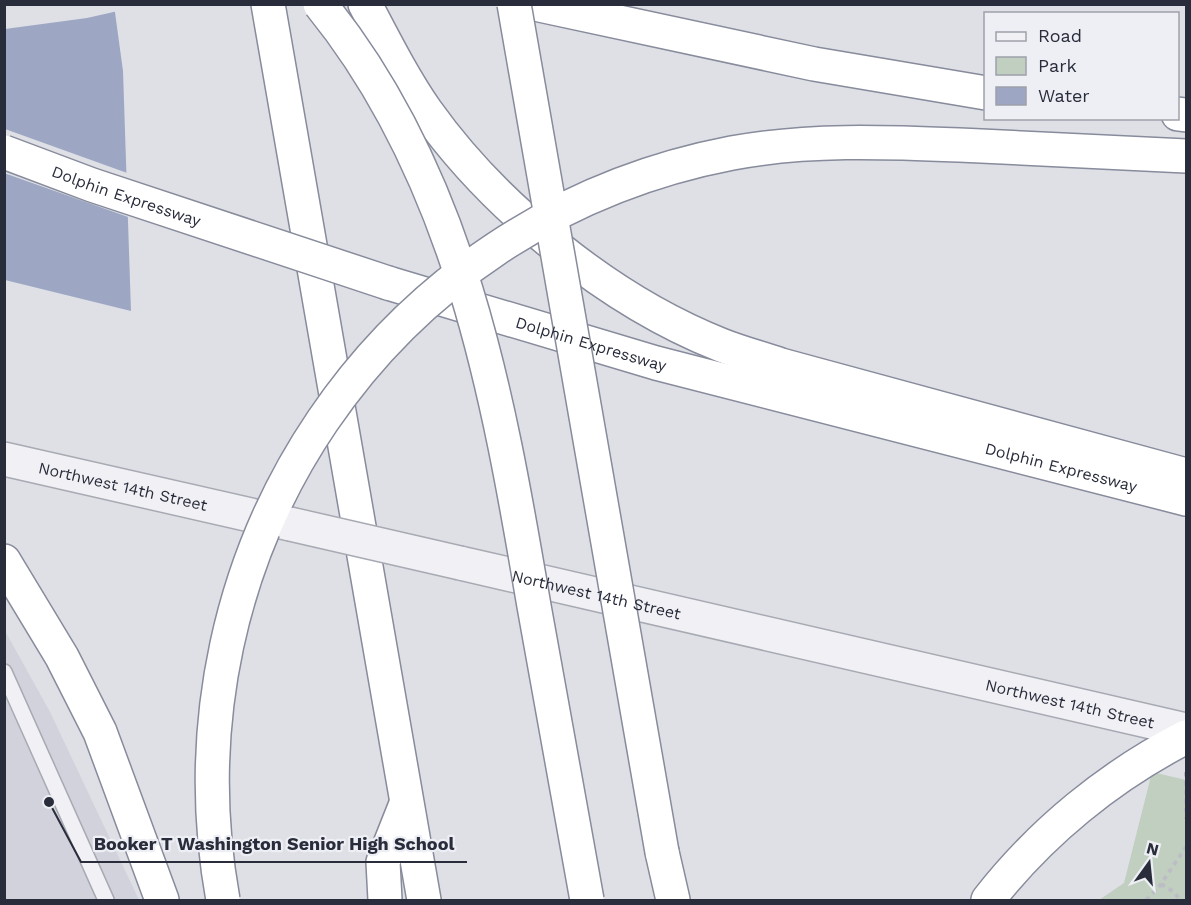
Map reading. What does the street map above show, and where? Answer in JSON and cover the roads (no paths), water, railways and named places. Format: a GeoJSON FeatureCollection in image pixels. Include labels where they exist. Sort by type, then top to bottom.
{"type":"FeatureCollection","features":[{"type":"Feature","properties":{"kind":"highway"},"geometry":{"type":"LineString","coordinates":[[268,4],[424,900]]}},
{"type":"Feature","properties":{"kind":"highway"},"geometry":{"type":"LineString","coordinates":[[320,4],[377,82],[398,119],[447,229],[466,288],[504,439],[587,900]]}},
{"type":"Feature","properties":{"kind":"highway"},"geometry":{"type":"LineString","coordinates":[[365,4],[425,109],[477,172],[565,254],[604,283],[644,307],[721,345],[781,365],[1186,475]]}},
{"type":"Feature","properties":{"kind":"highway"},"geometry":{"type":"LineString","coordinates":[[514,4],[673,900]]}},
{"type":"Feature","properties":{"kind":"highway"},"geometry":{"type":"LineString","coordinates":[[535,4],[814,64],[984,93]]}},
{"type":"Feature","properties":{"kind":"highway"},"geometry":{"type":"LineString","coordinates":[[223,900],[214,841],[212,798],[214,735],[220,679],[230,630],[246,573],[271,509],[318,426],[347,386],[383,344],[416,309],[446,284],[541,222],[604,192],[679,166],[732,153],[787,145],[849,142],[1186,156]]}},
{"type":"Feature","properties":{"kind":"highway","name":"Dolphin Expressway"},"geometry":{"type":"LineString","coordinates":[[4,152],[92,185],[388,283],[656,363],[1186,499]]}},
{"type":"Feature","properties":{"kind":"highway"},"geometry":{"type":"LineString","coordinates":[[4,561],[62,657],[100,732],[162,900]]}},
{"type":"Feature","properties":{"kind":"highway"},"geometry":{"type":"LineString","coordinates":[[988,900],[1033,849],[1116,777],[1186,737]]}},
{"type":"Feature","properties":{"kind":"highway"},"geometry":{"type":"LineString","coordinates":[[385,900],[383,862],[406,804]]}},
{"type":"Feature","properties":{"kind":"street","name":"Northwest 14th Street"},"geometry":{"type":"LineString","coordinates":[[4,459],[1186,730]]}},
{"type":"Feature","properties":{"kind":"lane"},"geometry":{"type":"LineString","coordinates":[[4,672],[106,900]]}},
{"type":"Feature","properties":{"kind":"water"},"geometry":{"type":"Polygon","coordinates":[[[5,5],[114,5],[123,71],[131,311],[5,280],[5,5]]]}},
{"type":"Feature","properties":{"kind":"place","name":"Booker T Washington Senior High School"},"geometry":{"type":"Point","coordinates":[49,802]}}]}
